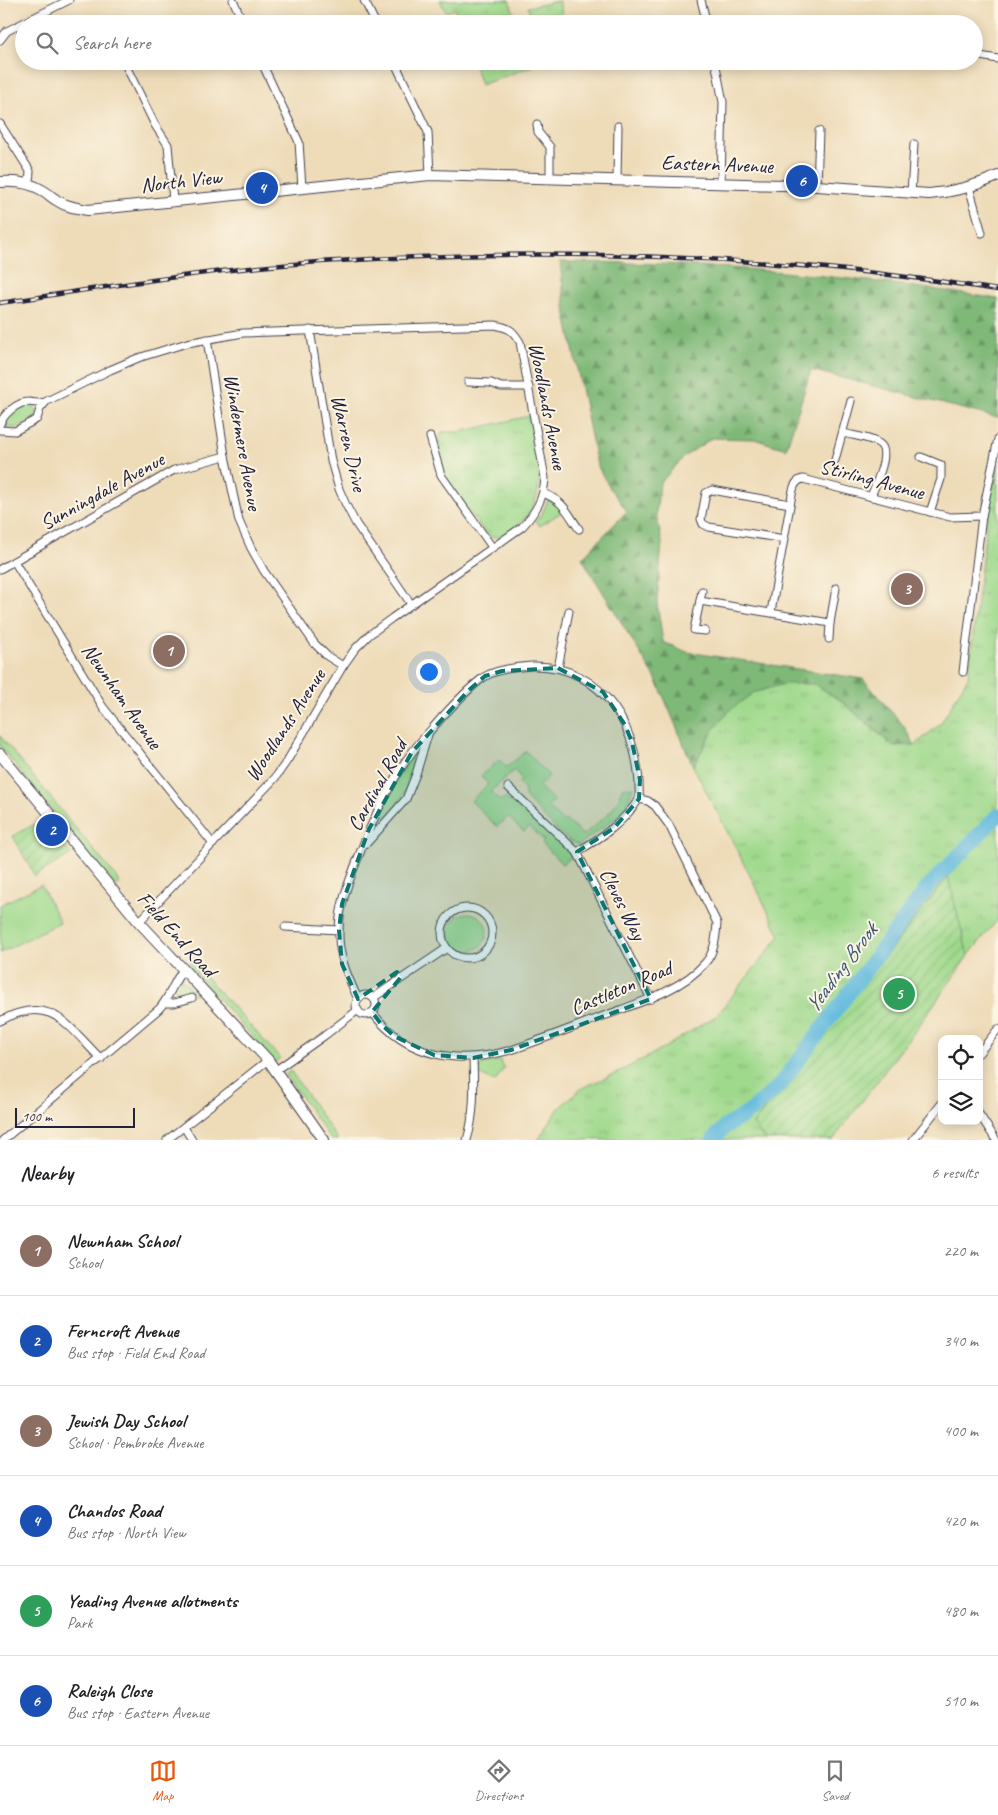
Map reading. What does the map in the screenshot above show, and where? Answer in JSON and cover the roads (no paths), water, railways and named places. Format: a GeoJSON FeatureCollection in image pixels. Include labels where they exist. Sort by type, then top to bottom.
{"type":"FeatureCollection","features":[{"type":"Feature","properties":{"kind":"street"},"geometry":{"type":"LineString","coordinates":[[39,15],[69,0]]}},
{"type":"Feature","properties":{"kind":"street"},"geometry":{"type":"LineString","coordinates":[[233,0],[240,15]]}},
{"type":"Feature","properties":{"kind":"street"},"geometry":{"type":"LineString","coordinates":[[364,0],[372,15]]}},
{"type":"Feature","properties":{"kind":"street"},"geometry":{"type":"LineString","coordinates":[[701,0],[705,15]]}},
{"type":"Feature","properties":{"kind":"street"},"geometry":{"type":"LineString","coordinates":[[0,40],[7,31],[15,27]]}},
{"type":"Feature","properties":{"kind":"street"},"geometry":{"type":"LineString","coordinates":[[983,57],[998,60]]}},
{"type":"Feature","properties":{"kind":"street"},"geometry":{"type":"LineString","coordinates":[[128,70],[154,124],[168,145],[173,201]]}},
{"type":"Feature","properties":{"kind":"street"},"geometry":{"type":"LineString","coordinates":[[266,70],[299,142],[302,188]]}},
{"type":"Feature","properties":{"kind":"street"},"geometry":{"type":"LineString","coordinates":[[398,70],[428,132],[430,175]]}},
{"type":"Feature","properties":{"kind":"street"},"geometry":{"type":"LineString","coordinates":[[717,70],[724,102],[721,183]]}},
{"type":"Feature","properties":{"kind":"street"},"geometry":{"type":"LineString","coordinates":[[0,124],[30,170],[29,184]]}},
{"type":"Feature","properties":{"kind":"street"},"geometry":{"type":"LineString","coordinates":[[537,124],[538,132],[550,147],[550,178]]}},
{"type":"Feature","properties":{"kind":"street"},"geometry":{"type":"LineString","coordinates":[[617,180],[618,126]]}},
{"type":"Feature","properties":{"kind":"street"},"geometry":{"type":"LineString","coordinates":[[817,186],[818,131]]}},
{"type":"Feature","properties":{"kind":"street"},"geometry":{"type":"LineString","coordinates":[[911,194],[914,144]]}},
{"type":"Feature","properties":{"kind":"street","name":"North View"},"geometry":{"type":"LineString","coordinates":[[0,182],[11,181],[29,184],[42,190],[58,202],[72,208],[88,210],[430,175],[491,176]]}},
{"type":"Feature","properties":{"kind":"street","name":"Eastern Avenue"},"geometry":{"type":"LineString","coordinates":[[491,176],[817,186],[911,194],[942,193],[969,187],[998,176]]}},
{"type":"Feature","properties":{"kind":"street"},"geometry":{"type":"LineString","coordinates":[[969,187],[982,233]]}},
{"type":"Feature","properties":{"kind":"street","name":"Woodlands Avenue"},"geometry":{"type":"LineString","coordinates":[[0,424],[5,414],[19,405],[27,402],[40,404],[46,402],[138,358],[187,343],[243,333],[495,325],[508,328],[520,342],[545,478],[543,493],[531,517],[522,527],[369,635],[354,649],[307,729],[275,778],[139,922]]}},
{"type":"Feature","properties":{"kind":"street","name":"Warren Drive"},"geometry":{"type":"LineString","coordinates":[[310,330],[332,461],[339,489],[356,524],[412,604]]}},
{"type":"Feature","properties":{"kind":"street","name":"Windermere Avenue"},"geometry":{"type":"LineString","coordinates":[[207,339],[225,456],[239,521],[264,571],[314,643],[327,656],[343,666]]}},
{"type":"Feature","properties":{"kind":"street"},"geometry":{"type":"LineString","coordinates":[[468,382],[491,383],[501,387],[529,387]]}},
{"type":"Feature","properties":{"kind":"street"},"geometry":{"type":"LineString","coordinates":[[835,460],[851,401]]}},
{"type":"Feature","properties":{"kind":"street"},"geometry":{"type":"LineString","coordinates":[[0,430],[15,431],[32,423],[37,419],[40,409],[46,402]]}},
{"type":"Feature","properties":{"kind":"street"},"geometry":{"type":"LineString","coordinates":[[843,433],[878,442],[883,447],[885,454],[871,497]]}},
{"type":"Feature","properties":{"kind":"street"},"geometry":{"type":"LineString","coordinates":[[430,437],[441,475],[492,547]]}},
{"type":"Feature","properties":{"kind":"street"},"geometry":{"type":"LineString","coordinates":[[963,672],[982,516],[998,439]]}},
{"type":"Feature","properties":{"kind":"street","name":"Sunningdale Avenue"},"geometry":{"type":"LineString","coordinates":[[0,569],[174,470],[225,456]]}},
{"type":"Feature","properties":{"kind":"street"},"geometry":{"type":"LineString","coordinates":[[921,457],[941,464],[941,479],[930,512]]}},
{"type":"Feature","properties":{"kind":"street","name":"Stirling Avenue"},"geometry":{"type":"LineString","coordinates":[[771,612],[794,484],[798,480],[803,479],[950,517],[982,516]]}},
{"type":"Feature","properties":{"kind":"street"},"geometry":{"type":"LineString","coordinates":[[785,539],[709,527],[703,524],[701,519],[706,493],[712,490],[790,504]]}},
{"type":"Feature","properties":{"kind":"street"},"geometry":{"type":"LineString","coordinates":[[543,493],[561,502],[579,529]]}},
{"type":"Feature","properties":{"kind":"street","name":"Newnham Avenue"},"geometry":{"type":"LineString","coordinates":[[14,561],[103,707],[213,844]]}},
{"type":"Feature","properties":{"kind":"street"},"geometry":{"type":"LineString","coordinates":[[829,639],[836,588]]}},
{"type":"Feature","properties":{"kind":"street"},"geometry":{"type":"LineString","coordinates":[[702,591],[694,630],[705,632]]}},
{"type":"Feature","properties":{"kind":"street"},"geometry":{"type":"LineString","coordinates":[[700,601],[830,623]]}},
{"type":"Feature","properties":{"kind":"street"},"geometry":{"type":"LineString","coordinates":[[558,668],[569,611]]}},
{"type":"Feature","properties":{"kind":"street","name":"Cardinal Road"},"geometry":{"type":"LineString","coordinates":[[358,999],[342,964],[339,930],[342,904],[369,829],[400,770],[412,752],[456,702],[486,676],[518,667],[558,668],[569,672],[603,692],[625,724],[640,780],[639,799]]}},
{"type":"Feature","properties":{"kind":"street","name":"Cardinal Road"},"geometry":{"type":"LineString","coordinates":[[358,857],[368,840],[406,799],[429,732]]}},
{"type":"Feature","properties":{"kind":"street","name":"Field End Road"},"geometry":{"type":"LineString","coordinates":[[0,754],[139,922],[268,1060],[324,1140]]}},
{"type":"Feature","properties":{"kind":"street","name":"Cleves Way"},"geometry":{"type":"LineString","coordinates":[[508,787],[577,852],[651,999]]}},
{"type":"Feature","properties":{"kind":"street"},"geometry":{"type":"LineString","coordinates":[[577,852],[614,828],[629,814],[639,799]]}},
{"type":"Feature","properties":{"kind":"street","name":"Castleton Road"},"geometry":{"type":"LineString","coordinates":[[372,1012],[394,1036],[434,1055],[472,1058],[492,1056],[651,999],[692,975],[712,953],[717,923],[670,825],[655,806],[639,799]]}},
{"type":"Feature","properties":{"kind":"street"},"geometry":{"type":"LineString","coordinates":[[469,907],[488,917],[493,930],[492,939],[489,947],[483,953],[468,958],[460,957],[447,948],[443,940],[442,931],[444,922],[453,912],[460,908],[469,907]]}},
{"type":"Feature","properties":{"kind":"street"},"geometry":{"type":"LineString","coordinates":[[285,926],[339,930]]}},
{"type":"Feature","properties":{"kind":"street"},"geometry":{"type":"LineString","coordinates":[[373,998],[375,1007],[372,1012],[364,1014],[358,1010],[356,1004],[358,999],[366,996],[373,998],[447,948]]}},
{"type":"Feature","properties":{"kind":"street"},"geometry":{"type":"LineString","coordinates":[[3,1140],[165,1003],[175,981],[183,970]]}},
{"type":"Feature","properties":{"kind":"street"},"geometry":{"type":"LineString","coordinates":[[165,1003],[174,1003],[192,998]]}},
{"type":"Feature","properties":{"kind":"street"},"geometry":{"type":"LineString","coordinates":[[0,1021],[15,1013],[31,1010],[50,1012],[66,1024],[101,1059]]}},
{"type":"Feature","properties":{"kind":"street"},"geometry":{"type":"LineString","coordinates":[[276,1070],[358,1010]]}},
{"type":"Feature","properties":{"kind":"street"},"geometry":{"type":"LineString","coordinates":[[983,1048],[998,1028]]}},
{"type":"Feature","properties":{"kind":"street"},"geometry":{"type":"LineString","coordinates":[[467,1140],[472,1125],[474,1102],[472,1058]]}},
{"type":"Feature","properties":{"kind":"street"},"geometry":{"type":"LineString","coordinates":[[167,1140],[268,1060]]}},
{"type":"Feature","properties":{"kind":"street"},"geometry":{"type":"LineString","coordinates":[[913,1140],[938,1108]]}},
{"type":"Feature","properties":{"kind":"street"},"geometry":{"type":"LineString","coordinates":[[983,1120],[996,1140]]}},
{"type":"Feature","properties":{"kind":"street"},"geometry":{"type":"LineString","coordinates":[[184,1127],[192,1140]]}},
{"type":"Feature","properties":{"kind":"waterway","name":"Yeading Brook"},"geometry":{"type":"LineString","coordinates":[[713,1140],[725,1127],[751,1111],[780,1085],[928,887],[998,815]]}},
{"type":"Feature","properties":{"kind":"railway"},"geometry":{"type":"LineString","coordinates":[[0,303],[160,279],[280,265],[405,257],[490,255],[575,255],[745,261],[829,268],[998,290]]}},
{"type":"Feature","properties":{"kind":"place","name":"Raleigh Close"},"geometry":{"type":"Point","coordinates":[802,181]}},
{"type":"Feature","properties":{"kind":"place","name":"Chandos Road"},"geometry":{"type":"Point","coordinates":[262,188]}},
{"type":"Feature","properties":{"kind":"place","name":"Jewish Day School"},"geometry":{"type":"Point","coordinates":[907,589]}},
{"type":"Feature","properties":{"kind":"place","name":"Newnham School"},"geometry":{"type":"Point","coordinates":[169,651]}},
{"type":"Feature","properties":{"kind":"place","name":"Ferncroft Avenue"},"geometry":{"type":"Point","coordinates":[52,830]}},
{"type":"Feature","properties":{"kind":"place","name":"Yeading Avenue allotments"},"geometry":{"type":"Point","coordinates":[899,994]}}]}
